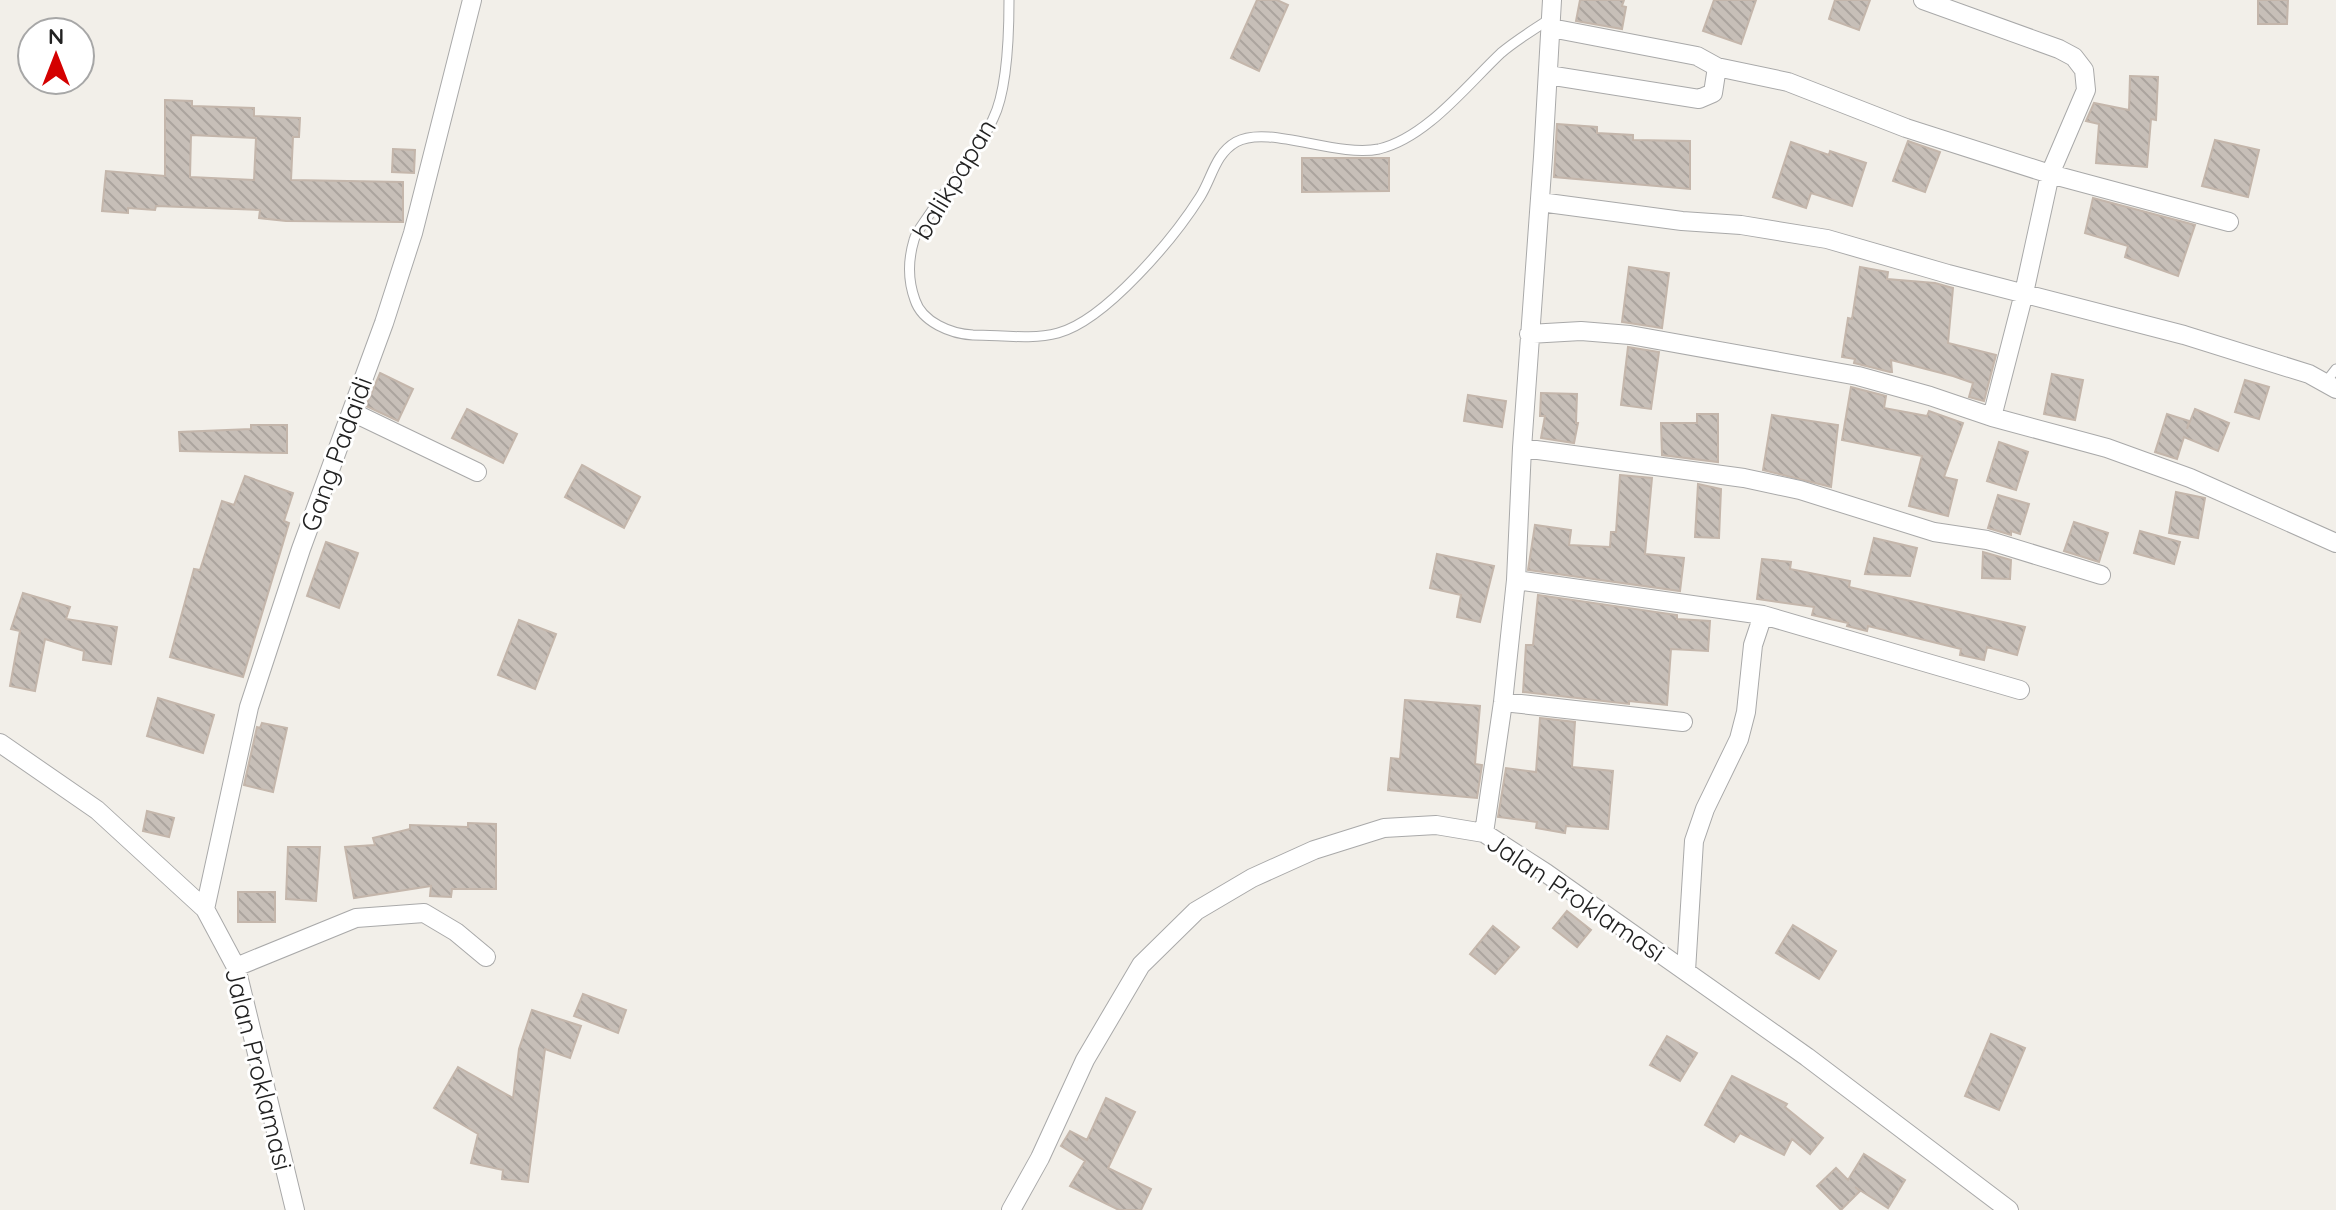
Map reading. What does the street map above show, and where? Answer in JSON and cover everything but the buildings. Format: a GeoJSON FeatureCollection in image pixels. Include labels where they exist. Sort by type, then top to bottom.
{"type":"FeatureCollection","features":[{"type":"Feature","properties":{"kind":"street","name":"Gang Padaidi"},"geometry":{"type":"LineString","coordinates":[[205,909],[249,707],[301,549],[413,233],[472,0]]}},
{"type":"Feature","properties":{"kind":"street"},"geometry":{"type":"LineString","coordinates":[[1923,0],[2059,49],[2074,57],[2084,70],[2086,90],[2050,174],[1992,417]]}},
{"type":"Feature","properties":{"kind":"street"},"geometry":{"type":"LineString","coordinates":[[1484,833],[1503,702],[1516,580],[1551,16],[1697,56],[1717,67],[1788,82],[1906,128],[2050,174],[2229,222]]}},
{"type":"Feature","properties":{"kind":"street"},"geometry":{"type":"LineString","coordinates":[[1548,75],[1699,99],[1713,93],[1717,67]]}},
{"type":"Feature","properties":{"kind":"street"},"geometry":{"type":"LineString","coordinates":[[1540,202],[1682,221],[1741,225],[1827,239],[2184,335],[2332,381]]}},
{"type":"Feature","properties":{"kind":"street"},"geometry":{"type":"LineString","coordinates":[[1529,334],[1581,331],[1630,335],[1858,376],[2107,448],[2190,478],[2336,543]]}},
{"type":"Feature","properties":{"kind":"street"},"geometry":{"type":"LineString","coordinates":[[352,412],[477,472]]}},
{"type":"Feature","properties":{"kind":"street"},"geometry":{"type":"LineString","coordinates":[[1522,448],[1744,478],[1800,490],[1934,532],[1987,540],[2101,575]]}},
{"type":"Feature","properties":{"kind":"street"},"geometry":{"type":"LineString","coordinates":[[1516,580],[1763,615],[2020,690]]}},
{"type":"Feature","properties":{"kind":"street"},"geometry":{"type":"LineString","coordinates":[[1686,971],[1694,841],[1705,809],[1739,739],[1746,712],[1753,645],[1763,615]]}},
{"type":"Feature","properties":{"kind":"street"},"geometry":{"type":"LineString","coordinates":[[1503,702],[1683,722]]}},
{"type":"Feature","properties":{"kind":"street","name":"Jalan Proklamasi"},"geometry":{"type":"LineString","coordinates":[[0,743],[97,810],[205,909],[236,967],[295,1210]]}},
{"type":"Feature","properties":{"kind":"street","name":"Jalan Proklamasi"},"geometry":{"type":"LineString","coordinates":[[1011,1210],[1040,1158],[1085,1060],[1141,965],[1196,911],[1252,878],[1314,850],[1384,828],[1436,825],[1484,833],[1546,873],[1807,1057],[2009,1210]]}},
{"type":"Feature","properties":{"kind":"street"},"geometry":{"type":"LineString","coordinates":[[236,967],[356,918],[424,913],[456,932],[486,957]]}},
{"type":"Feature","properties":{"kind":"lane","name":"balikpapan"},"geometry":{"type":"LineString","coordinates":[[1009,0],[1007,59],[994,118],[914,238],[909,272],[915,303],[931,323],[966,334],[1020,336],[1058,333],[1089,317],[1133,280],[1171,237],[1201,195],[1223,152],[1236,142],[1254,136],[1275,137],[1333,149],[1377,149],[1402,140],[1437,114],[1503,51],[1551,16]]}}]}
